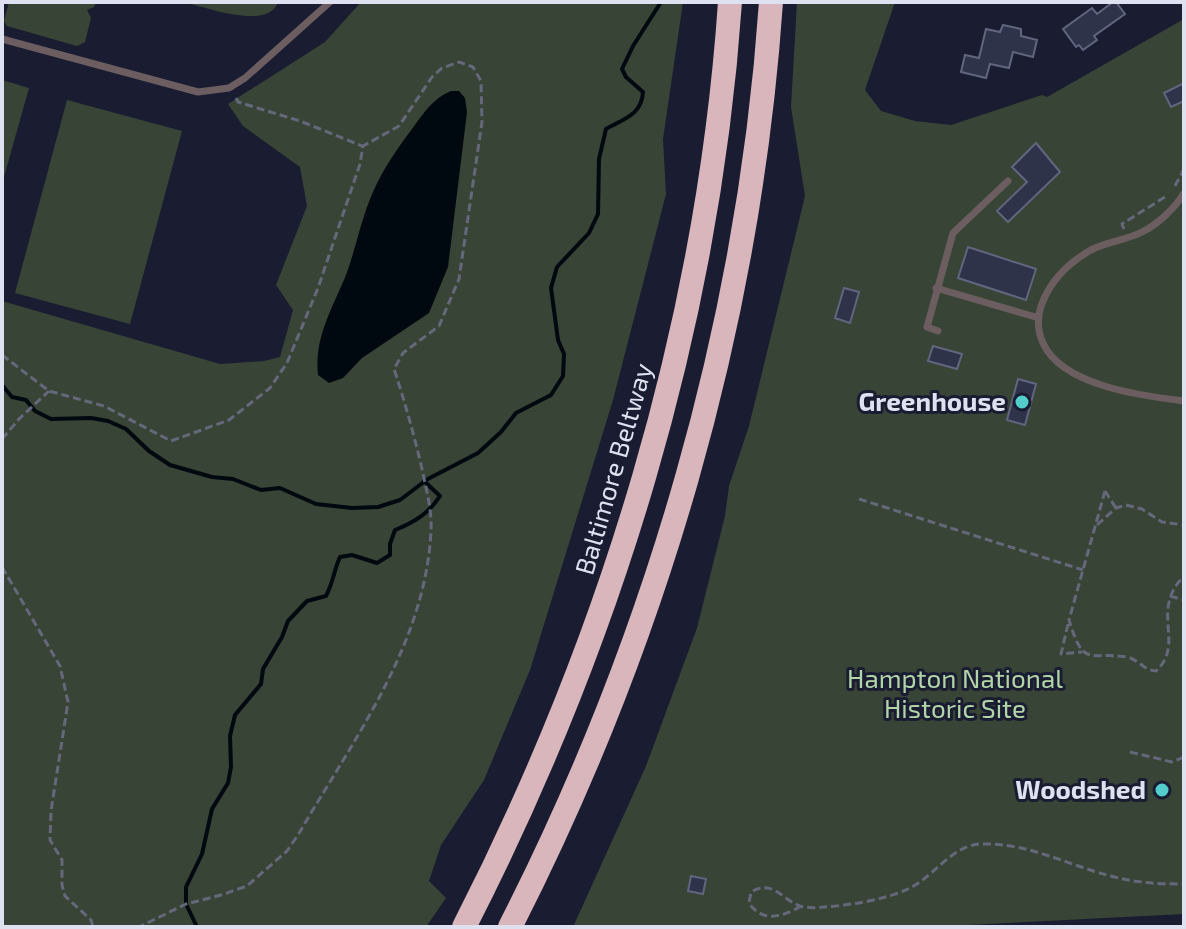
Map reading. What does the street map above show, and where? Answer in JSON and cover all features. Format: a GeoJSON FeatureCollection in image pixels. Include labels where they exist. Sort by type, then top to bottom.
{"type":"FeatureCollection","features":[{"type":"Feature","properties":{"kind":"highway","name":"Baltimore Beltway"},"geometry":{"type":"LineString","coordinates":[[464,927],[540,769],[580,671],[616,571],[645,472],[677,347],[696,255],[713,155],[730,2]]}},
{"type":"Feature","properties":{"kind":"highway"},"geometry":{"type":"LineString","coordinates":[[510,927],[577,785],[617,685],[655,582],[685,480],[737,264],[754,162],[771,2]]}},
{"type":"Feature","properties":{"kind":"lane"},"geometry":{"type":"LineString","coordinates":[[2,39],[198,92],[229,88],[245,78],[330,2]]}},
{"type":"Feature","properties":{"kind":"lane"},"geometry":{"type":"LineString","coordinates":[[938,331],[927,327],[953,233],[1008,181]]}},
{"type":"Feature","properties":{"kind":"lane"},"geometry":{"type":"LineString","coordinates":[[1184,193],[1165,216],[1145,231],[1091,250],[1065,270],[1050,287],[1041,305],[1039,318],[1039,333],[1044,346],[1055,360],[1070,370],[1116,390],[1184,401]]}},
{"type":"Feature","properties":{"kind":"lane"},"geometry":{"type":"LineString","coordinates":[[936,288],[1039,318]]}},
{"type":"Feature","properties":{"kind":"path"},"geometry":{"type":"LineString","coordinates":[[2,355],[49,391],[104,406],[171,441],[229,420],[270,388],[287,363],[318,288],[363,146],[399,126],[432,77],[442,68],[459,62],[473,67],[481,81],[482,122],[459,279],[439,326],[403,353],[394,369],[408,412],[430,506],[431,529],[424,587],[408,642],[287,851],[247,886],[186,904],[139,927]]}},
{"type":"Feature","properties":{"kind":"path"},"geometry":{"type":"LineString","coordinates":[[229,88],[238,102],[300,121],[363,146]]}},
{"type":"Feature","properties":{"kind":"path"},"geometry":{"type":"LineString","coordinates":[[1128,237],[1122,224],[1169,195],[1184,169]]}},
{"type":"Feature","properties":{"kind":"path"},"geometry":{"type":"LineString","coordinates":[[2,439],[49,391]]}},
{"type":"Feature","properties":{"kind":"path"},"geometry":{"type":"LineString","coordinates":[[1116,508],[1105,491],[1061,654],[1083,652],[1094,657],[1132,658],[1147,670],[1156,671],[1170,653],[1172,639],[1167,610],[1170,596],[1184,576]]}},
{"type":"Feature","properties":{"kind":"path"},"geometry":{"type":"LineString","coordinates":[[859,499],[1083,570]]}},
{"type":"Feature","properties":{"kind":"path"},"geometry":{"type":"LineString","coordinates":[[1095,528],[1116,508],[1126,505],[1142,509],[1162,522],[1184,525]]}},
{"type":"Feature","properties":{"kind":"path"},"geometry":{"type":"LineString","coordinates":[[2,567],[60,666],[68,702],[51,811],[50,840],[62,860],[65,896],[91,920],[93,927]]}},
{"type":"Feature","properties":{"kind":"path"},"geometry":{"type":"LineString","coordinates":[[1170,596],[1184,600]]}},
{"type":"Feature","properties":{"kind":"path"},"geometry":{"type":"LineString","coordinates":[[1069,620],[1083,652]]}},
{"type":"Feature","properties":{"kind":"path"},"geometry":{"type":"LineString","coordinates":[[1130,752],[1172,762],[1184,757]]}},
{"type":"Feature","properties":{"kind":"path"},"geometry":{"type":"LineString","coordinates":[[801,906],[786,915],[761,915],[749,903],[751,892],[758,887],[769,887],[801,906],[823,907],[884,897],[907,890],[964,847],[979,844],[1039,852],[1109,876],[1148,883],[1184,884]]}},
{"type":"Feature","properties":{"kind":"green space"},"geometry":{"type":"Polygon","coordinates":[[[9,2],[96,2],[94,7],[87,10],[91,18],[85,42],[77,46],[7,26],[4,21],[9,2]]]}},
{"type":"Feature","properties":{"kind":"green space"},"geometry":{"type":"Polygon","coordinates":[[[183,2],[278,2],[272,11],[250,16],[183,2]]]}},
{"type":"Feature","properties":{"kind":"green space"},"geometry":{"type":"Polygon","coordinates":[[[361,2],[683,2],[663,139],[666,194],[613,400],[530,670],[484,780],[441,845],[429,881],[446,898],[426,927],[2,927],[2,301],[220,364],[280,357],[293,310],[276,285],[307,206],[300,167],[243,126],[228,104],[325,42],[361,2]]]}},
{"type":"Feature","properties":{"kind":"green space","name":"Hampton National Historic Site"},"geometry":{"type":"Polygon","coordinates":[[[797,2],[895,2],[865,90],[881,111],[915,121],[951,125],[1042,95],[1047,97],[1184,19],[1184,914],[929,927],[573,927],[646,766],[697,628],[725,516],[729,486],[749,426],[805,196],[791,107],[797,2]]]}},
{"type":"Feature","properties":{"kind":"green space"},"geometry":{"type":"Polygon","coordinates":[[[2,80],[29,88],[2,184],[2,80]]]}},
{"type":"Feature","properties":{"kind":"green space"},"geometry":{"type":"Polygon","coordinates":[[[67,100],[182,131],[130,324],[15,293],[67,100]]]}},
{"type":"Feature","properties":{"kind":"shaded area"},"geometry":{"type":"Polygon","coordinates":[[[451,91],[459,91],[465,98],[467,112],[448,267],[429,313],[362,358],[343,378],[329,383],[318,375],[321,336],[346,275],[373,192],[391,159],[424,112],[451,91]]]}},
{"type":"Feature","properties":{"kind":"building"},"geometry":{"type":"Polygon","coordinates":[[[1113,2],[1125,14],[1094,36],[1097,40],[1083,50],[1079,45],[1076,47],[1063,29],[1092,8],[1097,14],[1113,2]]]}},
{"type":"Feature","properties":{"kind":"building"},"geometry":{"type":"Polygon","coordinates":[[[1003,25],[1021,29],[1021,36],[1037,40],[1033,57],[1013,52],[1009,68],[990,64],[986,78],[961,72],[965,55],[979,58],[986,29],[1000,32],[1003,25]]]}},
{"type":"Feature","properties":{"kind":"building"},"geometry":{"type":"Polygon","coordinates":[[[1184,83],[1184,101],[1171,107],[1164,93],[1184,83]]]}},
{"type":"Feature","properties":{"kind":"building"},"geometry":{"type":"Polygon","coordinates":[[[1036,143],[1060,172],[1008,222],[997,211],[1027,182],[1012,167],[1036,143]]]}},
{"type":"Feature","properties":{"kind":"building"},"geometry":{"type":"Polygon","coordinates":[[[968,247],[1036,269],[1026,300],[958,278],[968,247]]]}},
{"type":"Feature","properties":{"kind":"building"},"geometry":{"type":"Polygon","coordinates":[[[844,288],[859,292],[850,323],[835,318],[844,288]]]}},
{"type":"Feature","properties":{"kind":"building"},"geometry":{"type":"Polygon","coordinates":[[[933,346],[962,354],[957,369],[928,361],[933,346]]]}},
{"type":"Feature","properties":{"kind":"building","name":"Greenhouse"},"geometry":{"type":"Polygon","coordinates":[[[1018,379],[1036,384],[1025,425],[1007,420],[1018,379]]]}},
{"type":"Feature","properties":{"kind":"building"},"geometry":{"type":"Polygon","coordinates":[[[691,876],[706,879],[703,894],[688,891],[691,876]]]}},
{"type":"Feature","properties":{"kind":"waterway"},"geometry":{"type":"LineString","coordinates":[[197,927],[186,904],[186,887],[202,854],[212,809],[228,783],[230,736],[235,715],[261,684],[263,669],[288,621],[307,601],[326,596],[340,557],[352,555],[377,563],[390,555],[395,530],[421,516],[440,496],[424,481],[478,453],[516,413],[551,395],[563,376],[564,354],[558,340],[551,288],[557,267],[589,233],[598,214],[599,159],[606,129],[635,111],[642,100],[643,92],[626,77],[622,69],[661,2]]}},
{"type":"Feature","properties":{"kind":"waterway"},"geometry":{"type":"LineString","coordinates":[[2,385],[12,397],[26,400],[35,411],[51,419],[91,418],[126,429],[149,451],[170,465],[212,477],[233,479],[261,490],[280,488],[316,504],[378,507],[400,500],[425,481]]}},
{"type":"Feature","properties":{"kind":"place","name":"Greenhouse"},"geometry":{"type":"Point","coordinates":[1022,402]}},
{"type":"Feature","properties":{"kind":"place","name":"Woodshed"},"geometry":{"type":"Point","coordinates":[1162,790]}}]}
